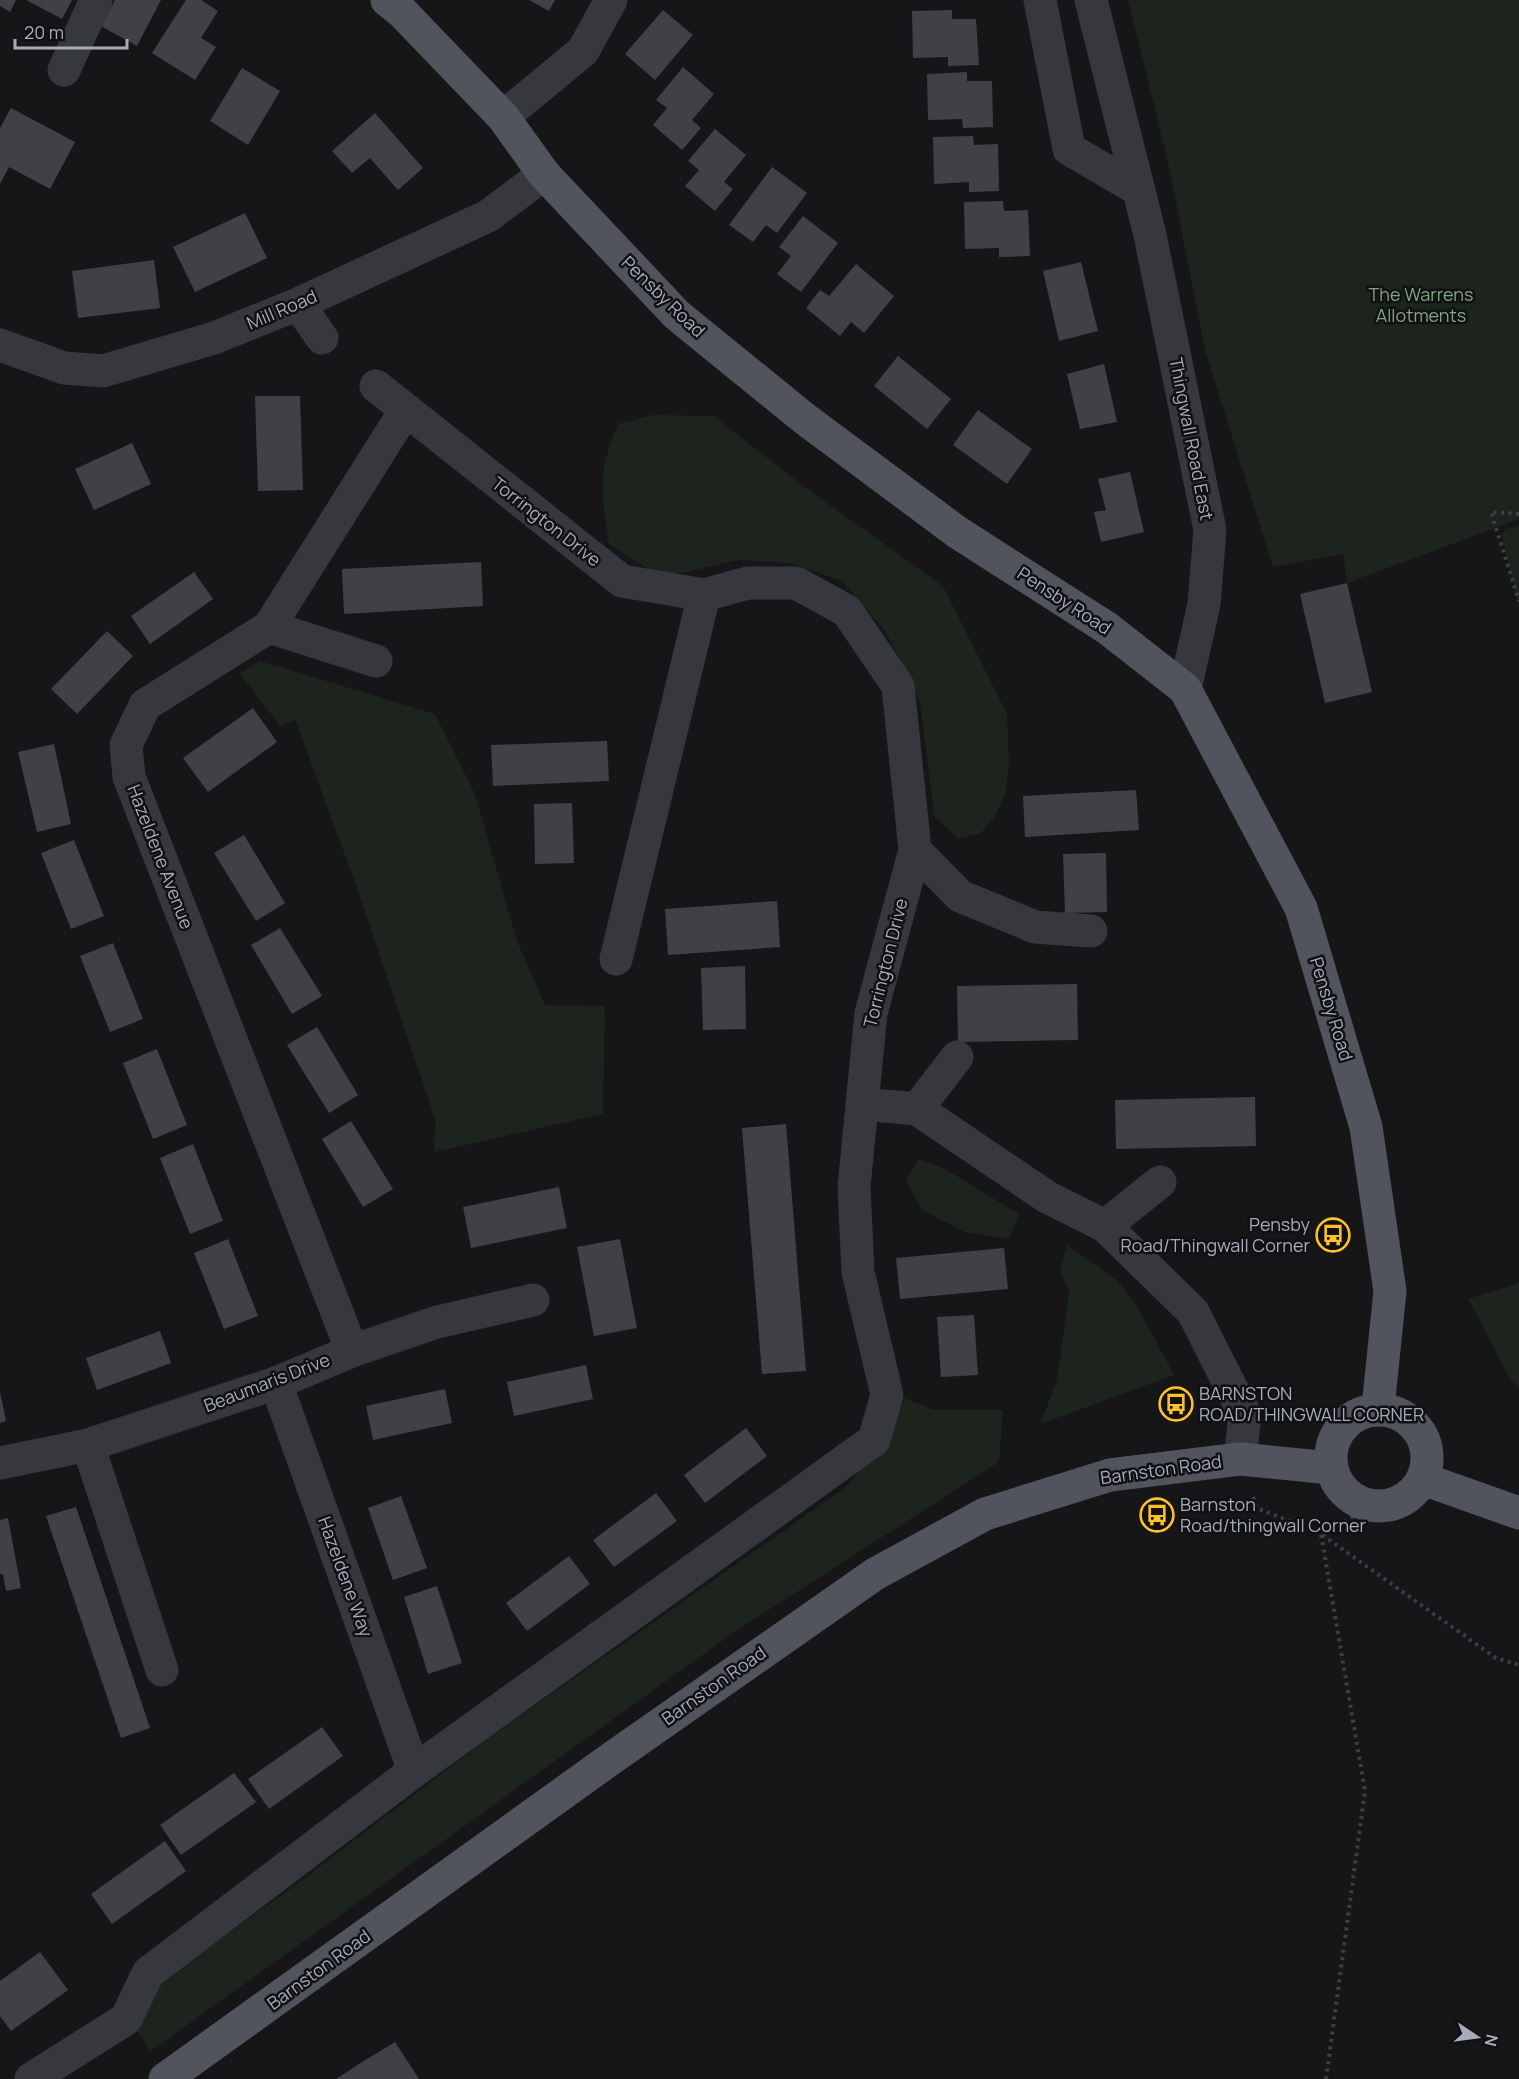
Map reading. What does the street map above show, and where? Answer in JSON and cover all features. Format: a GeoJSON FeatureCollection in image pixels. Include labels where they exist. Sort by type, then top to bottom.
{"type":"FeatureCollection","features":[{"type":"Feature","properties":{"kind":"main road","name":"Pensby Road"},"geometry":{"type":"LineString","coordinates":[[387,0],[402,12],[503,117],[544,174],[677,315],[768,389],[957,532],[1107,628],[1185,689],[1301,908],[1366,1126],[1390,1291],[1378,1408]]}},
{"type":"Feature","properties":{"kind":"main road"},"geometry":{"type":"LineString","coordinates":[[1378,1408],[1403,1414],[1417,1426],[1427,1449],[1424,1479],[1410,1496],[1382,1507],[1362,1504],[1343,1492],[1331,1468],[1330,1449],[1339,1429],[1358,1413],[1378,1408]]}},
{"type":"Feature","properties":{"kind":"main road","name":"Barnston Road"},"geometry":{"type":"LineString","coordinates":[[165,2079],[612,1758],[875,1574],[985,1514],[1110,1474],[1240,1459],[1331,1468]]}},
{"type":"Feature","properties":{"kind":"main road"},"geometry":{"type":"LineString","coordinates":[[1424,1479],[1519,1513]]}},
{"type":"Feature","properties":{"kind":"street"},"geometry":{"type":"LineString","coordinates":[[63,70],[96,0]]}},
{"type":"Feature","properties":{"kind":"street"},"geometry":{"type":"LineString","coordinates":[[503,117],[583,51],[611,0]]}},
{"type":"Feature","properties":{"kind":"street"},"geometry":{"type":"LineString","coordinates":[[1040,0],[1070,149],[1139,190]]}},
{"type":"Feature","properties":{"kind":"street","name":"Thingwall Road East"},"geometry":{"type":"LineString","coordinates":[[1091,0],[1139,190],[1210,530],[1204,604],[1185,689]]}},
{"type":"Feature","properties":{"kind":"street","name":"Mill Road"},"geometry":{"type":"LineString","coordinates":[[0,345],[64,368],[103,371],[214,338],[298,304],[488,216],[544,174]]}},
{"type":"Feature","properties":{"kind":"street"},"geometry":{"type":"LineString","coordinates":[[298,304],[322,338]]}},
{"type":"Feature","properties":{"kind":"street","name":"Torrington Drive"},"geometry":{"type":"LineString","coordinates":[[31,2079],[126,2019],[148,1973],[414,1771],[874,1440],[887,1395],[858,1272],[854,1187],[871,1012],[915,850],[898,686],[848,610],[796,584],[748,583],[704,595],[622,581],[376,386]]}},
{"type":"Feature","properties":{"kind":"street","name":"Hazeldene Avenue"},"geometry":{"type":"LineString","coordinates":[[351,1351],[129,777],[126,745],[144,705],[269,627],[405,411]]}},
{"type":"Feature","properties":{"kind":"street"},"geometry":{"type":"LineString","coordinates":[[616,959],[704,595]]}},
{"type":"Feature","properties":{"kind":"street"},"geometry":{"type":"LineString","coordinates":[[269,627],[376,661]]}},
{"type":"Feature","properties":{"kind":"street"},"geometry":{"type":"LineString","coordinates":[[915,850],[960,896],[1035,927],[1091,931]]}},
{"type":"Feature","properties":{"kind":"street"},"geometry":{"type":"LineString","coordinates":[[917,1109],[957,1057]]}},
{"type":"Feature","properties":{"kind":"street"},"geometry":{"type":"LineString","coordinates":[[862,1104],[917,1109],[1047,1197],[1105,1226],[1193,1312],[1245,1415],[1240,1459]]}},
{"type":"Feature","properties":{"kind":"street"},"geometry":{"type":"LineString","coordinates":[[1105,1226],[1160,1182]]}},
{"type":"Feature","properties":{"kind":"street","name":"Beaumaris Drive"},"geometry":{"type":"LineString","coordinates":[[0,1463],[88,1445],[276,1383],[351,1351],[438,1322],[533,1300]]}},
{"type":"Feature","properties":{"kind":"street","name":"Hazeldene Way"},"geometry":{"type":"LineString","coordinates":[[276,1383],[414,1771]]}},
{"type":"Feature","properties":{"kind":"street"},"geometry":{"type":"LineString","coordinates":[[88,1445],[162,1670]]}},
{"type":"Feature","properties":{"kind":"path"},"geometry":{"type":"LineString","coordinates":[[1519,514],[1491,512],[1519,601]]}},
{"type":"Feature","properties":{"kind":"path"},"geometry":{"type":"LineString","coordinates":[[1240,1459],[1257,1508],[1321,1534],[1496,1658],[1519,1665]]}},
{"type":"Feature","properties":{"kind":"path"},"geometry":{"type":"LineString","coordinates":[[1321,1534],[1373,1506]]}},
{"type":"Feature","properties":{"kind":"path"},"geometry":{"type":"LineString","coordinates":[[1321,1534],[1365,1791],[1326,2079]]}},
{"type":"Feature","properties":{"kind":"green space","name":"The Warrens Allotments"},"geometry":{"type":"Polygon","coordinates":[[[1128,0],[1519,0],[1519,519],[1347,583],[1343,554],[1273,567],[1205,350],[1170,171],[1128,0]]]}},
{"type":"Feature","properties":{"kind":"green space"},"geometry":{"type":"Polygon","coordinates":[[[653,415],[714,416],[802,485],[943,586],[1007,714],[1009,761],[1006,791],[995,816],[981,833],[958,839],[934,816],[920,703],[886,632],[842,581],[791,563],[738,560],[686,572],[657,575],[609,544],[603,484],[611,440],[618,424],[653,415]]]}},
{"type":"Feature","properties":{"kind":"green space"},"geometry":{"type":"Polygon","coordinates":[[[1519,526],[1519,607],[1502,537],[1505,529],[1519,526]]]}},
{"type":"Feature","properties":{"kind":"green space"},"geometry":{"type":"Polygon","coordinates":[[[260,661],[435,714],[475,794],[517,941],[545,1005],[605,1006],[603,1114],[434,1152],[435,1119],[357,888],[295,719],[281,727],[240,674],[260,661]]]}},
{"type":"Feature","properties":{"kind":"green space"},"geometry":{"type":"Polygon","coordinates":[[[919,1159],[947,1170],[1019,1214],[1009,1239],[965,1232],[922,1210],[906,1180],[919,1159]]]}},
{"type":"Feature","properties":{"kind":"green space"},"geometry":{"type":"Polygon","coordinates":[[[1067,1245],[1118,1281],[1139,1309],[1174,1375],[1040,1424],[1057,1381],[1069,1292],[1060,1270],[1067,1245]]]}},
{"type":"Feature","properties":{"kind":"green space"},"geometry":{"type":"Polygon","coordinates":[[[1519,1283],[1519,1388],[1511,1380],[1468,1299],[1519,1283]]]}},
{"type":"Feature","properties":{"kind":"green space"},"geometry":{"type":"Polygon","coordinates":[[[905,1398],[933,1410],[1003,1410],[999,1462],[733,1633],[151,2051],[134,2026],[158,1983],[286,1892],[487,1739],[842,1490],[881,1449],[905,1398]]]}},
{"type":"Feature","properties":{"kind":"building"},"geometry":{"type":"Polygon","coordinates":[[[0,0],[16,0],[10,12],[0,6],[0,0]]]}},
{"type":"Feature","properties":{"kind":"building"},"geometry":{"type":"Polygon","coordinates":[[[26,0],[72,0],[62,19],[26,0]]]}},
{"type":"Feature","properties":{"kind":"building"},"geometry":{"type":"Polygon","coordinates":[[[115,0],[161,0],[137,46],[101,26],[115,0]]]}},
{"type":"Feature","properties":{"kind":"building"},"geometry":{"type":"Polygon","coordinates":[[[186,0],[201,0],[218,11],[201,38],[216,47],[195,80],[152,53],[186,0]]]}},
{"type":"Feature","properties":{"kind":"building"},"geometry":{"type":"Polygon","coordinates":[[[529,0],[555,0],[549,11],[529,0]]]}},
{"type":"Feature","properties":{"kind":"building"},"geometry":{"type":"Polygon","coordinates":[[[663,10],[693,35],[655,80],[625,54],[663,10]]]}},
{"type":"Feature","properties":{"kind":"building"},"geometry":{"type":"Polygon","coordinates":[[[952,10],[952,19],[976,19],[979,65],[948,66],[948,57],[913,58],[912,11],[952,10]]]}},
{"type":"Feature","properties":{"kind":"building"},"geometry":{"type":"Polygon","coordinates":[[[683,67],[714,94],[692,120],[701,128],[682,150],[653,125],[667,108],[656,100],[683,67]]]}},
{"type":"Feature","properties":{"kind":"building"},"geometry":{"type":"Polygon","coordinates":[[[242,68],[280,91],[248,145],[210,121],[242,68]]]}},
{"type":"Feature","properties":{"kind":"building"},"geometry":{"type":"Polygon","coordinates":[[[967,72],[967,81],[992,81],[993,127],[963,128],[962,119],[928,120],[927,74],[967,72]]]}},
{"type":"Feature","properties":{"kind":"building"},"geometry":{"type":"Polygon","coordinates":[[[11,108],[75,142],[50,189],[9,167],[0,184],[0,128],[11,108]]]}},
{"type":"Feature","properties":{"kind":"building"},"geometry":{"type":"Polygon","coordinates":[[[375,113],[423,168],[398,190],[370,158],[352,173],[332,151],[375,113]]]}},
{"type":"Feature","properties":{"kind":"building"},"geometry":{"type":"Polygon","coordinates":[[[715,129],[746,155],[724,182],[733,189],[715,211],[685,186],[699,170],[688,161],[715,129]]]}},
{"type":"Feature","properties":{"kind":"building"},"geometry":{"type":"Polygon","coordinates":[[[973,136],[974,145],[998,144],[999,191],[969,192],[969,182],[934,184],[933,137],[973,136]]]}},
{"type":"Feature","properties":{"kind":"building"},"geometry":{"type":"Polygon","coordinates":[[[772,167],[807,193],[777,233],[766,225],[753,242],[729,225],[772,167]]]}},
{"type":"Feature","properties":{"kind":"building"},"geometry":{"type":"Polygon","coordinates":[[[1003,201],[1004,211],[1028,210],[1030,256],[999,257],[999,248],[965,249],[964,202],[1003,201]]]}},
{"type":"Feature","properties":{"kind":"building"},"geometry":{"type":"Polygon","coordinates":[[[245,213],[267,258],[195,292],[173,247],[245,213]]]}},
{"type":"Feature","properties":{"kind":"building"},"geometry":{"type":"Polygon","coordinates":[[[803,216],[838,243],[801,292],[777,274],[791,256],[779,247],[803,216]]]}},
{"type":"Feature","properties":{"kind":"building"},"geometry":{"type":"Polygon","coordinates":[[[154,260],[160,308],[78,318],[72,271],[154,260]]]}},
{"type":"Feature","properties":{"kind":"building"},"geometry":{"type":"Polygon","coordinates":[[[1081,262],[1098,331],[1059,341],[1043,271],[1081,262]]]}},
{"type":"Feature","properties":{"kind":"building"},"geometry":{"type":"Polygon","coordinates":[[[856,264],[894,296],[864,333],[851,322],[840,336],[806,308],[820,290],[829,296],[856,264]]]}},
{"type":"Feature","properties":{"kind":"building"},"geometry":{"type":"Polygon","coordinates":[[[898,356],[951,399],[927,429],[874,386],[898,356]]]}},
{"type":"Feature","properties":{"kind":"building"},"geometry":{"type":"Polygon","coordinates":[[[1104,364],[1117,422],[1080,429],[1067,374],[1104,364]]]}},
{"type":"Feature","properties":{"kind":"building"},"geometry":{"type":"Polygon","coordinates":[[[255,396],[300,396],[303,490],[258,491],[255,396]]]}},
{"type":"Feature","properties":{"kind":"building"},"geometry":{"type":"Polygon","coordinates":[[[978,410],[1032,449],[1007,484],[953,445],[978,410]]]}},
{"type":"Feature","properties":{"kind":"building"},"geometry":{"type":"Polygon","coordinates":[[[132,443],[151,484],[94,510],[75,469],[132,443]]]}},
{"type":"Feature","properties":{"kind":"building"},"geometry":{"type":"Polygon","coordinates":[[[1130,472],[1144,532],[1101,542],[1094,512],[1106,510],[1098,479],[1130,472]]]}},
{"type":"Feature","properties":{"kind":"building"},"geometry":{"type":"Polygon","coordinates":[[[481,562],[483,606],[344,614],[342,569],[481,562]]]}},
{"type":"Feature","properties":{"kind":"building"},"geometry":{"type":"Polygon","coordinates":[[[194,572],[213,599],[150,644],[131,616],[194,572]]]}},
{"type":"Feature","properties":{"kind":"building"},"geometry":{"type":"Polygon","coordinates":[[[1347,583],[1372,692],[1325,703],[1300,594],[1347,583]]]}},
{"type":"Feature","properties":{"kind":"building"},"geometry":{"type":"Polygon","coordinates":[[[107,631],[133,656],[77,714],[51,689],[107,631]]]}},
{"type":"Feature","properties":{"kind":"building"},"geometry":{"type":"Polygon","coordinates":[[[253,708],[277,742],[208,792],[183,758],[253,708]]]}},
{"type":"Feature","properties":{"kind":"building"},"geometry":{"type":"Polygon","coordinates":[[[607,741],[609,781],[493,786],[491,745],[607,741]]]}},
{"type":"Feature","properties":{"kind":"building"},"geometry":{"type":"Polygon","coordinates":[[[54,744],[71,824],[37,832],[18,752],[54,744]]]}},
{"type":"Feature","properties":{"kind":"building"},"geometry":{"type":"Polygon","coordinates":[[[1136,790],[1139,830],[1025,837],[1023,796],[1136,790]]]}},
{"type":"Feature","properties":{"kind":"building"},"geometry":{"type":"Polygon","coordinates":[[[572,803],[574,863],[535,864],[534,804],[572,803]]]}},
{"type":"Feature","properties":{"kind":"building"},"geometry":{"type":"Polygon","coordinates":[[[244,835],[285,903],[256,921],[214,853],[244,835]]]}},
{"type":"Feature","properties":{"kind":"building"},"geometry":{"type":"Polygon","coordinates":[[[74,840],[104,916],[71,929],[41,853],[74,840]]]}},
{"type":"Feature","properties":{"kind":"building"},"geometry":{"type":"Polygon","coordinates":[[[1106,853],[1107,912],[1065,913],[1063,854],[1106,853]]]}},
{"type":"Feature","properties":{"kind":"building"},"geometry":{"type":"Polygon","coordinates":[[[777,901],[780,947],[668,955],[665,909],[777,901]]]}},
{"type":"Feature","properties":{"kind":"building"},"geometry":{"type":"Polygon","coordinates":[[[280,928],[322,996],[292,1014],[251,945],[280,928]]]}},
{"type":"Feature","properties":{"kind":"building"},"geometry":{"type":"Polygon","coordinates":[[[113,943],[143,1019],[110,1032],[80,956],[113,943]]]}},
{"type":"Feature","properties":{"kind":"building"},"geometry":{"type":"Polygon","coordinates":[[[745,966],[746,1029],[703,1030],[701,968],[745,966]]]}},
{"type":"Feature","properties":{"kind":"building"},"geometry":{"type":"Polygon","coordinates":[[[1077,984],[1078,1040],[958,1042],[957,986],[1077,984]]]}},
{"type":"Feature","properties":{"kind":"building"},"geometry":{"type":"Polygon","coordinates":[[[317,1027],[358,1095],[329,1113],[287,1045],[317,1027]]]}},
{"type":"Feature","properties":{"kind":"building"},"geometry":{"type":"Polygon","coordinates":[[[157,1049],[187,1125],[153,1139],[123,1063],[157,1049]]]}},
{"type":"Feature","properties":{"kind":"building"},"geometry":{"type":"Polygon","coordinates":[[[1255,1097],[1256,1146],[1116,1149],[1115,1100],[1255,1097]]]}},
{"type":"Feature","properties":{"kind":"building"},"geometry":{"type":"Polygon","coordinates":[[[351,1121],[393,1189],[363,1207],[322,1139],[351,1121]]]}},
{"type":"Feature","properties":{"kind":"building"},"geometry":{"type":"Polygon","coordinates":[[[786,1124],[806,1371],[762,1374],[742,1128],[786,1124]]]}},
{"type":"Feature","properties":{"kind":"building"},"geometry":{"type":"Polygon","coordinates":[[[193,1144],[223,1221],[190,1234],[160,1158],[193,1144]]]}},
{"type":"Feature","properties":{"kind":"building"},"geometry":{"type":"Polygon","coordinates":[[[559,1187],[567,1228],[471,1248],[463,1207],[559,1187]]]}},
{"type":"Feature","properties":{"kind":"building"},"geometry":{"type":"Polygon","coordinates":[[[228,1239],[258,1316],[224,1329],[194,1253],[228,1239]]]}},
{"type":"Feature","properties":{"kind":"building"},"geometry":{"type":"Polygon","coordinates":[[[620,1239],[637,1328],[594,1336],[577,1247],[620,1239]]]}},
{"type":"Feature","properties":{"kind":"building"},"geometry":{"type":"Polygon","coordinates":[[[1004,1248],[1008,1289],[900,1299],[896,1258],[1004,1248]]]}},
{"type":"Feature","properties":{"kind":"building"},"geometry":{"type":"Polygon","coordinates":[[[974,1315],[978,1375],[941,1377],[937,1317],[974,1315]]]}},
{"type":"Feature","properties":{"kind":"building"},"geometry":{"type":"Polygon","coordinates":[[[160,1331],[171,1363],[97,1390],[86,1358],[160,1331]]]}},
{"type":"Feature","properties":{"kind":"building"},"geometry":{"type":"Polygon","coordinates":[[[586,1365],[593,1399],[514,1416],[507,1382],[586,1365]]]}},
{"type":"Feature","properties":{"kind":"building"},"geometry":{"type":"Polygon","coordinates":[[[445,1389],[452,1423],[373,1440],[366,1406],[445,1389]]]}},
{"type":"Feature","properties":{"kind":"building"},"geometry":{"type":"Polygon","coordinates":[[[0,1392],[6,1421],[0,1423],[0,1392]]]}},
{"type":"Feature","properties":{"kind":"building"},"geometry":{"type":"Polygon","coordinates":[[[746,1428],[767,1456],[705,1503],[684,1475],[746,1428]]]}},
{"type":"Feature","properties":{"kind":"building"},"geometry":{"type":"Polygon","coordinates":[[[656,1493],[677,1521],[614,1567],[593,1540],[656,1493]]]}},
{"type":"Feature","properties":{"kind":"building"},"geometry":{"type":"Polygon","coordinates":[[[401,1496],[427,1568],[393,1580],[368,1508],[401,1496]]]}},
{"type":"Feature","properties":{"kind":"building"},"geometry":{"type":"Polygon","coordinates":[[[76,1507],[150,1728],[121,1738],[46,1516],[76,1507]]]}},
{"type":"Feature","properties":{"kind":"building"},"geometry":{"type":"Polygon","coordinates":[[[8,1518],[21,1588],[6,1591],[3,1574],[0,1574],[0,1520],[8,1518]]]}},
{"type":"Feature","properties":{"kind":"building"},"geometry":{"type":"Polygon","coordinates":[[[569,1556],[590,1584],[527,1631],[506,1603],[569,1556]]]}},
{"type":"Feature","properties":{"kind":"building"},"geometry":{"type":"Polygon","coordinates":[[[437,1586],[462,1663],[428,1674],[404,1597],[437,1586]]]}},
{"type":"Feature","properties":{"kind":"building"},"geometry":{"type":"Polygon","coordinates":[[[322,1727],[343,1756],[269,1809],[248,1779],[322,1727]]]}},
{"type":"Feature","properties":{"kind":"building"},"geometry":{"type":"Polygon","coordinates":[[[234,1773],[256,1802],[181,1855],[160,1825],[234,1773]]]}},
{"type":"Feature","properties":{"kind":"building"},"geometry":{"type":"Polygon","coordinates":[[[165,1841],[186,1871],[112,1924],[91,1894],[165,1841]]]}},
{"type":"Feature","properties":{"kind":"building"},"geometry":{"type":"Polygon","coordinates":[[[40,1952],[68,1990],[11,2031],[0,2016],[0,1981],[40,1952]]]}},
{"type":"Feature","properties":{"kind":"building"},"geometry":{"type":"Polygon","coordinates":[[[395,2042],[419,2079],[336,2079],[362,2062],[395,2042]]]}},
{"type":"Feature","properties":{"kind":"place","name":"Pensby Road/Thingwall Corner"},"geometry":{"type":"Point","coordinates":[1333,1235]}},
{"type":"Feature","properties":{"kind":"place","name":"BARNSTON ROAD/THINGWALL CORNER"},"geometry":{"type":"Point","coordinates":[1176,1404]}},
{"type":"Feature","properties":{"kind":"place","name":"Barnston Road/thingwall Corner"},"geometry":{"type":"Point","coordinates":[1157,1515]}}]}
